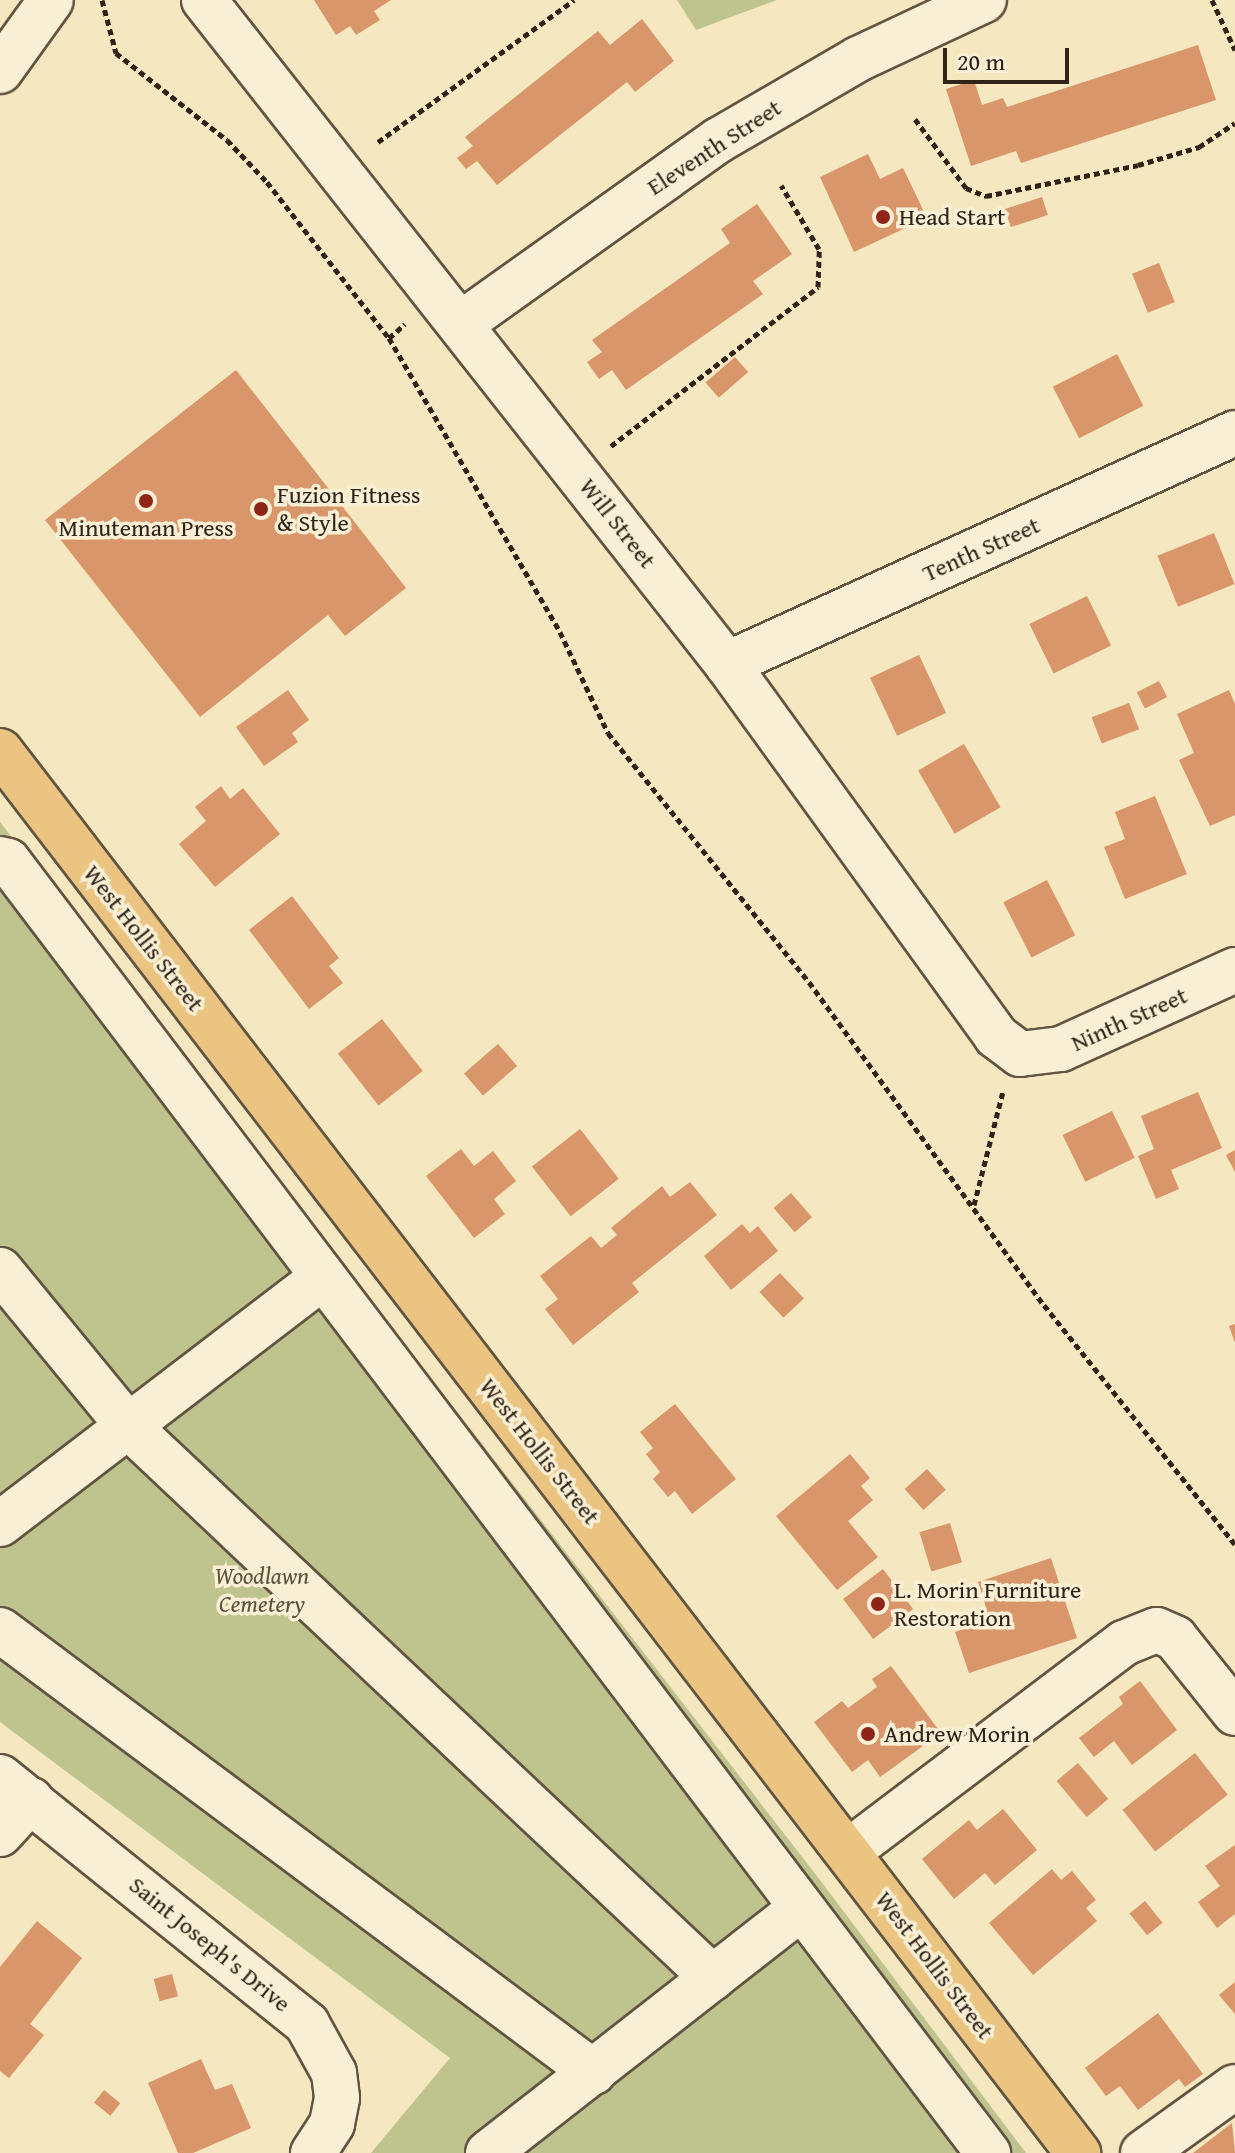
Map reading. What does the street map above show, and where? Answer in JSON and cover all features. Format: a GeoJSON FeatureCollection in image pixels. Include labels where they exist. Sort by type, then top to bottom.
{"type":"FeatureCollection","features":[{"type":"Feature","properties":{"kind":"main road","name":"West Hollis Street"},"geometry":{"type":"LineString","coordinates":[[0,751],[849,1851],[1078,2153]]}},
{"type":"Feature","properties":{"kind":"street"},"geometry":{"type":"LineString","coordinates":[[0,71],[51,0]]}},
{"type":"Feature","properties":{"kind":"street","name":"Will Street"},"geometry":{"type":"LineString","coordinates":[[204,0],[462,323],[727,664],[977,1012],[1020,1054]]}},
{"type":"Feature","properties":{"kind":"street","name":"Eleventh Street"},"geometry":{"type":"LineString","coordinates":[[462,323],[719,140],[858,59],[984,0]]}},
{"type":"Feature","properties":{"kind":"street","name":"Tenth Street"},"geometry":{"type":"LineString","coordinates":[[727,664],[1235,433]]}},
{"type":"Feature","properties":{"kind":"street"},"geometry":{"type":"LineString","coordinates":[[0,859],[8,861],[988,2153]]}},
{"type":"Feature","properties":{"kind":"street","name":"Ninth Street"},"geometry":{"type":"LineString","coordinates":[[1020,1054],[1042,1054],[1087,1040],[1235,970]]}},
{"type":"Feature","properties":{"kind":"street"},"geometry":{"type":"LineString","coordinates":[[0,1270],[128,1426],[713,1978]]}},
{"type":"Feature","properties":{"kind":"street"},"geometry":{"type":"LineString","coordinates":[[0,1524],[323,1277]]}},
{"type":"Feature","properties":{"kind":"street"},"geometry":{"type":"LineString","coordinates":[[0,1630],[593,2072]]}},
{"type":"Feature","properties":{"kind":"street"},"geometry":{"type":"LineString","coordinates":[[849,1851],[1124,1643],[1157,1630],[1175,1638],[1235,1713]]}},
{"type":"Feature","properties":{"kind":"street"},"geometry":{"type":"LineString","coordinates":[[0,1834],[15,1789]]}},
{"type":"Feature","properties":{"kind":"street","name":"Saint Joseph's Drive"},"geometry":{"type":"LineString","coordinates":[[15,1789],[307,2024],[334,2073],[337,2098],[332,2124],[313,2153]]}},
{"type":"Feature","properties":{"kind":"street"},"geometry":{"type":"LineString","coordinates":[[488,2153],[802,1908]]}},
{"type":"Feature","properties":{"kind":"street"},"geometry":{"type":"LineString","coordinates":[[1143,2153],[1235,2087]]}},
{"type":"Feature","properties":{"kind":"path"},"geometry":{"type":"LineString","coordinates":[[102,0],[116,53],[247,161],[389,338],[560,632],[608,733],[809,982],[1044,1305],[1235,1544]]}},
{"type":"Feature","properties":{"kind":"path"},"geometry":{"type":"LineString","coordinates":[[378,142],[574,0]]}},
{"type":"Feature","properties":{"kind":"path"},"geometry":{"type":"LineString","coordinates":[[1212,0],[1235,50]]}},
{"type":"Feature","properties":{"kind":"path"},"geometry":{"type":"LineString","coordinates":[[915,119],[966,188],[986,196],[1138,165],[1199,147],[1235,123]]}},
{"type":"Feature","properties":{"kind":"path"},"geometry":{"type":"LineString","coordinates":[[607,449],[818,287],[819,249],[781,185]]}},
{"type":"Feature","properties":{"kind":"path"},"geometry":{"type":"LineString","coordinates":[[973,1206],[995,1110],[1020,1054]]}},
{"type":"Feature","properties":{"kind":"green space"},"geometry":{"type":"Polygon","coordinates":[[[677,0],[777,0],[696,30],[677,0]]]}},
{"type":"Feature","properties":{"kind":"green space","name":"Woodlawn Cemetery"},"geometry":{"type":"Polygon","coordinates":[[[0,822],[820,1880],[1026,2153],[371,2153],[450,2058],[0,1722],[0,822]]]}},
{"type":"Feature","properties":{"kind":"building"},"geometry":{"type":"Polygon","coordinates":[[[314,0],[391,0],[374,11],[380,20],[356,35],[350,26],[336,35],[314,0]]]}},
{"type":"Feature","properties":{"kind":"building"},"geometry":{"type":"Polygon","coordinates":[[[642,19],[674,61],[635,92],[627,82],[497,185],[477,161],[466,169],[457,158],[473,146],[465,137],[598,31],[610,45],[642,19]]]}},
{"type":"Feature","properties":{"kind":"building"},"geometry":{"type":"Polygon","coordinates":[[[1198,45],[1216,100],[1021,163],[1016,151],[971,166],[946,89],[974,80],[982,105],[1003,98],[1007,107],[1198,45]]]}},
{"type":"Feature","properties":{"kind":"building"},"geometry":{"type":"Polygon","coordinates":[[[868,154],[880,179],[903,168],[927,218],[854,252],[820,177],[868,154]]]}},
{"type":"Feature","properties":{"kind":"building"},"geometry":{"type":"Polygon","coordinates":[[[1042,197],[1048,215],[1011,227],[1005,209],[1042,197]]]}},
{"type":"Feature","properties":{"kind":"building"},"geometry":{"type":"Polygon","coordinates":[[[757,204],[792,254],[753,281],[763,294],[626,390],[612,370],[599,379],[587,362],[602,352],[592,340],[730,243],[721,229],[757,204]]]}},
{"type":"Feature","properties":{"kind":"building"},"geometry":{"type":"Polygon","coordinates":[[[1159,263],[1175,302],[1148,313],[1132,274],[1159,263]]]}},
{"type":"Feature","properties":{"kind":"building"},"geometry":{"type":"Polygon","coordinates":[[[1117,354],[1143,406],[1079,438],[1053,387],[1117,354]]]}},
{"type":"Feature","properties":{"kind":"building"},"geometry":{"type":"Polygon","coordinates":[[[735,357],[748,372],[719,398],[706,383],[735,357]]]}},
{"type":"Feature","properties":{"kind":"building"},"geometry":{"type":"Polygon","coordinates":[[[236,370],[406,588],[345,636],[328,615],[200,717],[45,520],[236,370]]]}},
{"type":"Feature","properties":{"kind":"building"},"geometry":{"type":"Polygon","coordinates":[[[1214,533],[1235,584],[1178,607],[1157,556],[1214,533]]]}},
{"type":"Feature","properties":{"kind":"building"},"geometry":{"type":"Polygon","coordinates":[[[1087,596],[1111,645],[1054,673],[1029,624],[1087,596]]]}},
{"type":"Feature","properties":{"kind":"building"},"geometry":{"type":"Polygon","coordinates":[[[919,655],[946,713],[897,736],[870,678],[919,655]]]}},
{"type":"Feature","properties":{"kind":"building"},"geometry":{"type":"Polygon","coordinates":[[[1159,681],[1167,697],[1145,708],[1137,692],[1159,681]]]}},
{"type":"Feature","properties":{"kind":"building"},"geometry":{"type":"Polygon","coordinates":[[[288,690],[309,720],[292,733],[298,742],[264,766],[236,727],[288,690]]]}},
{"type":"Feature","properties":{"kind":"building"},"geometry":{"type":"Polygon","coordinates":[[[1229,690],[1235,704],[1235,815],[1210,826],[1179,760],[1194,753],[1177,714],[1229,690]]]}},
{"type":"Feature","properties":{"kind":"building"},"geometry":{"type":"Polygon","coordinates":[[[1129,703],[1139,729],[1102,743],[1092,717],[1129,703]]]}},
{"type":"Feature","properties":{"kind":"building"},"geometry":{"type":"Polygon","coordinates":[[[964,744],[1001,807],[955,834],[918,770],[964,744]]]}},
{"type":"Feature","properties":{"kind":"building"},"geometry":{"type":"Polygon","coordinates":[[[221,786],[230,799],[243,788],[280,834],[215,887],[179,844],[206,821],[195,807],[221,786]]]}},
{"type":"Feature","properties":{"kind":"building"},"geometry":{"type":"Polygon","coordinates":[[[1155,796],[1187,874],[1125,899],[1104,847],[1125,839],[1115,812],[1155,796]]]}},
{"type":"Feature","properties":{"kind":"building"},"geometry":{"type":"Polygon","coordinates":[[[1047,880],[1075,935],[1031,957],[1003,902],[1047,880]]]}},
{"type":"Feature","properties":{"kind":"building"},"geometry":{"type":"Polygon","coordinates":[[[292,896],[339,958],[329,966],[343,983],[309,1009],[249,930],[292,896]]]}},
{"type":"Feature","properties":{"kind":"building"},"geometry":{"type":"Polygon","coordinates":[[[382,1019],[423,1071],[379,1105],[338,1053],[382,1019]]]}},
{"type":"Feature","properties":{"kind":"building"},"geometry":{"type":"Polygon","coordinates":[[[498,1044],[517,1066],[483,1095],[464,1074],[498,1044]]]}},
{"type":"Feature","properties":{"kind":"building"},"geometry":{"type":"Polygon","coordinates":[[[1198,1092],[1222,1148],[1171,1170],[1179,1189],[1156,1199],[1138,1156],[1154,1149],[1141,1116],[1198,1092]]]}},
{"type":"Feature","properties":{"kind":"building"},"geometry":{"type":"Polygon","coordinates":[[[1112,1111],[1135,1158],[1085,1182],[1063,1135],[1112,1111]]]}},
{"type":"Feature","properties":{"kind":"building"},"geometry":{"type":"Polygon","coordinates":[[[580,1129],[619,1179],[571,1216],[532,1167],[580,1129]]]}},
{"type":"Feature","properties":{"kind":"building"},"geometry":{"type":"Polygon","coordinates":[[[461,1149],[474,1166],[493,1151],[516,1181],[494,1199],[505,1214],[474,1238],[426,1176],[461,1149]]]}},
{"type":"Feature","properties":{"kind":"building"},"geometry":{"type":"Polygon","coordinates":[[[1235,1150],[1235,1172],[1226,1155],[1235,1150]]]}},
{"type":"Feature","properties":{"kind":"building"},"geometry":{"type":"Polygon","coordinates":[[[690,1182],[717,1215],[632,1283],[639,1292],[573,1345],[545,1309],[558,1299],[540,1276],[591,1236],[601,1248],[617,1235],[611,1228],[662,1186],[670,1197],[690,1182]]]}},
{"type":"Feature","properties":{"kind":"building"},"geometry":{"type":"Polygon","coordinates":[[[791,1193],[812,1217],[795,1232],[774,1208],[791,1193]]]}},
{"type":"Feature","properties":{"kind":"building"},"geometry":{"type":"Polygon","coordinates":[[[742,1224],[750,1233],[758,1226],[778,1251],[731,1290],[704,1256],[742,1224]]]}},
{"type":"Feature","properties":{"kind":"building"},"geometry":{"type":"Polygon","coordinates":[[[780,1273],[804,1299],[783,1318],[760,1292],[780,1273]]]}},
{"type":"Feature","properties":{"kind":"building"},"geometry":{"type":"Polygon","coordinates":[[[1235,1324],[1235,1343],[1229,1326],[1235,1324]]]}},
{"type":"Feature","properties":{"kind":"building"},"geometry":{"type":"Polygon","coordinates":[[[675,1404],[736,1479],[692,1514],[675,1491],[668,1497],[653,1479],[660,1472],[646,1454],[653,1448],[640,1432],[675,1404]]]}},
{"type":"Feature","properties":{"kind":"building"},"geometry":{"type":"Polygon","coordinates":[[[850,1454],[870,1478],[861,1486],[873,1500],[848,1521],[878,1557],[837,1590],[776,1516],[850,1454]]]}},
{"type":"Feature","properties":{"kind":"building"},"geometry":{"type":"Polygon","coordinates":[[[927,1469],[946,1490],[923,1510],[905,1489],[927,1469]]]}},
{"type":"Feature","properties":{"kind":"building"},"geometry":{"type":"Polygon","coordinates":[[[950,1523],[962,1562],[931,1572],[919,1532],[950,1523]]]}},
{"type":"Feature","properties":{"kind":"building"},"geometry":{"type":"Polygon","coordinates":[[[1051,1558],[1077,1638],[969,1673],[955,1632],[990,1620],[978,1582],[1051,1558]]]}},
{"type":"Feature","properties":{"kind":"building","name":"L. Morin Furniture Restoration"},"geometry":{"type":"Polygon","coordinates":[[[883,1569],[913,1609],[873,1639],[843,1599],[883,1569]]]}},
{"type":"Feature","properties":{"kind":"building","name":"Andrew Morin"},"geometry":{"type":"Polygon","coordinates":[[[891,1666],[941,1733],[880,1777],[868,1760],[852,1772],[814,1722],[842,1701],[848,1708],[877,1687],[872,1679],[891,1666]]]}},
{"type":"Feature","properties":{"kind":"building"},"geometry":{"type":"Polygon","coordinates":[[[1140,1681],[1177,1730],[1132,1765],[1114,1741],[1094,1757],[1079,1738],[1123,1704],[1119,1697],[1140,1681]]]}},
{"type":"Feature","properties":{"kind":"building"},"geometry":{"type":"Polygon","coordinates":[[[1195,1753],[1228,1795],[1155,1851],[1123,1810],[1195,1753]]]}},
{"type":"Feature","properties":{"kind":"building"},"geometry":{"type":"Polygon","coordinates":[[[1078,1763],[1108,1799],[1087,1817],[1057,1781],[1078,1763]]]}},
{"type":"Feature","properties":{"kind":"building"},"geometry":{"type":"Polygon","coordinates":[[[1003,1809],[1037,1850],[995,1885],[985,1873],[954,1899],[922,1859],[969,1820],[977,1830],[1003,1809]]]}},
{"type":"Feature","properties":{"kind":"building"},"geometry":{"type":"Polygon","coordinates":[[[1235,1845],[1235,1914],[1217,1928],[1198,1902],[1220,1886],[1205,1866],[1235,1845]]]}},
{"type":"Feature","properties":{"kind":"building"},"geometry":{"type":"Polygon","coordinates":[[[1052,1869],[1061,1880],[1072,1871],[1096,1900],[1086,1908],[1097,1921],[1033,1975],[989,1923],[1052,1869]]]}},
{"type":"Feature","properties":{"kind":"building"},"geometry":{"type":"Polygon","coordinates":[[[1145,1901],[1163,1923],[1147,1935],[1129,1914],[1145,1901]]]}},
{"type":"Feature","properties":{"kind":"building"},"geometry":{"type":"Polygon","coordinates":[[[37,1921],[82,1958],[30,2024],[44,2035],[9,2078],[0,2071],[0,1967],[37,1921]]]}},
{"type":"Feature","properties":{"kind":"building"},"geometry":{"type":"Polygon","coordinates":[[[172,1974],[178,1996],[160,2001],[154,1979],[172,1974]]]}},
{"type":"Feature","properties":{"kind":"building"},"geometry":{"type":"Polygon","coordinates":[[[1235,1982],[1235,2014],[1219,1995],[1235,1982]]]}},
{"type":"Feature","properties":{"kind":"building"},"geometry":{"type":"Polygon","coordinates":[[[1158,2013],[1203,2074],[1185,2087],[1179,2079],[1138,2110],[1120,2086],[1106,2096],[1085,2068],[1158,2013]]]}},
{"type":"Feature","properties":{"kind":"building"},"geometry":{"type":"Polygon","coordinates":[[[201,2059],[215,2090],[232,2084],[251,2128],[193,2153],[178,2153],[148,2083],[201,2059]]]}},
{"type":"Feature","properties":{"kind":"building"},"geometry":{"type":"Polygon","coordinates":[[[104,2090],[120,2103],[110,2116],[94,2102],[104,2090]]]}},
{"type":"Feature","properties":{"kind":"building"},"geometry":{"type":"Polygon","coordinates":[[[1232,2123],[1235,2153],[1193,2153],[1232,2123]]]}},
{"type":"Feature","properties":{"kind":"place","name":"Head Start"},"geometry":{"type":"Point","coordinates":[883,217]}},
{"type":"Feature","properties":{"kind":"place","name":"Minuteman Press"},"geometry":{"type":"Point","coordinates":[146,501]}},
{"type":"Feature","properties":{"kind":"place","name":"Fuzion Fitness & Style"},"geometry":{"type":"Point","coordinates":[261,509]}},
{"type":"Feature","properties":{"kind":"place","name":"L. Morin Furniture Restoration"},"geometry":{"type":"Point","coordinates":[878,1604]}},
{"type":"Feature","properties":{"kind":"place","name":"Andrew Morin"},"geometry":{"type":"Point","coordinates":[868,1734]}}]}
